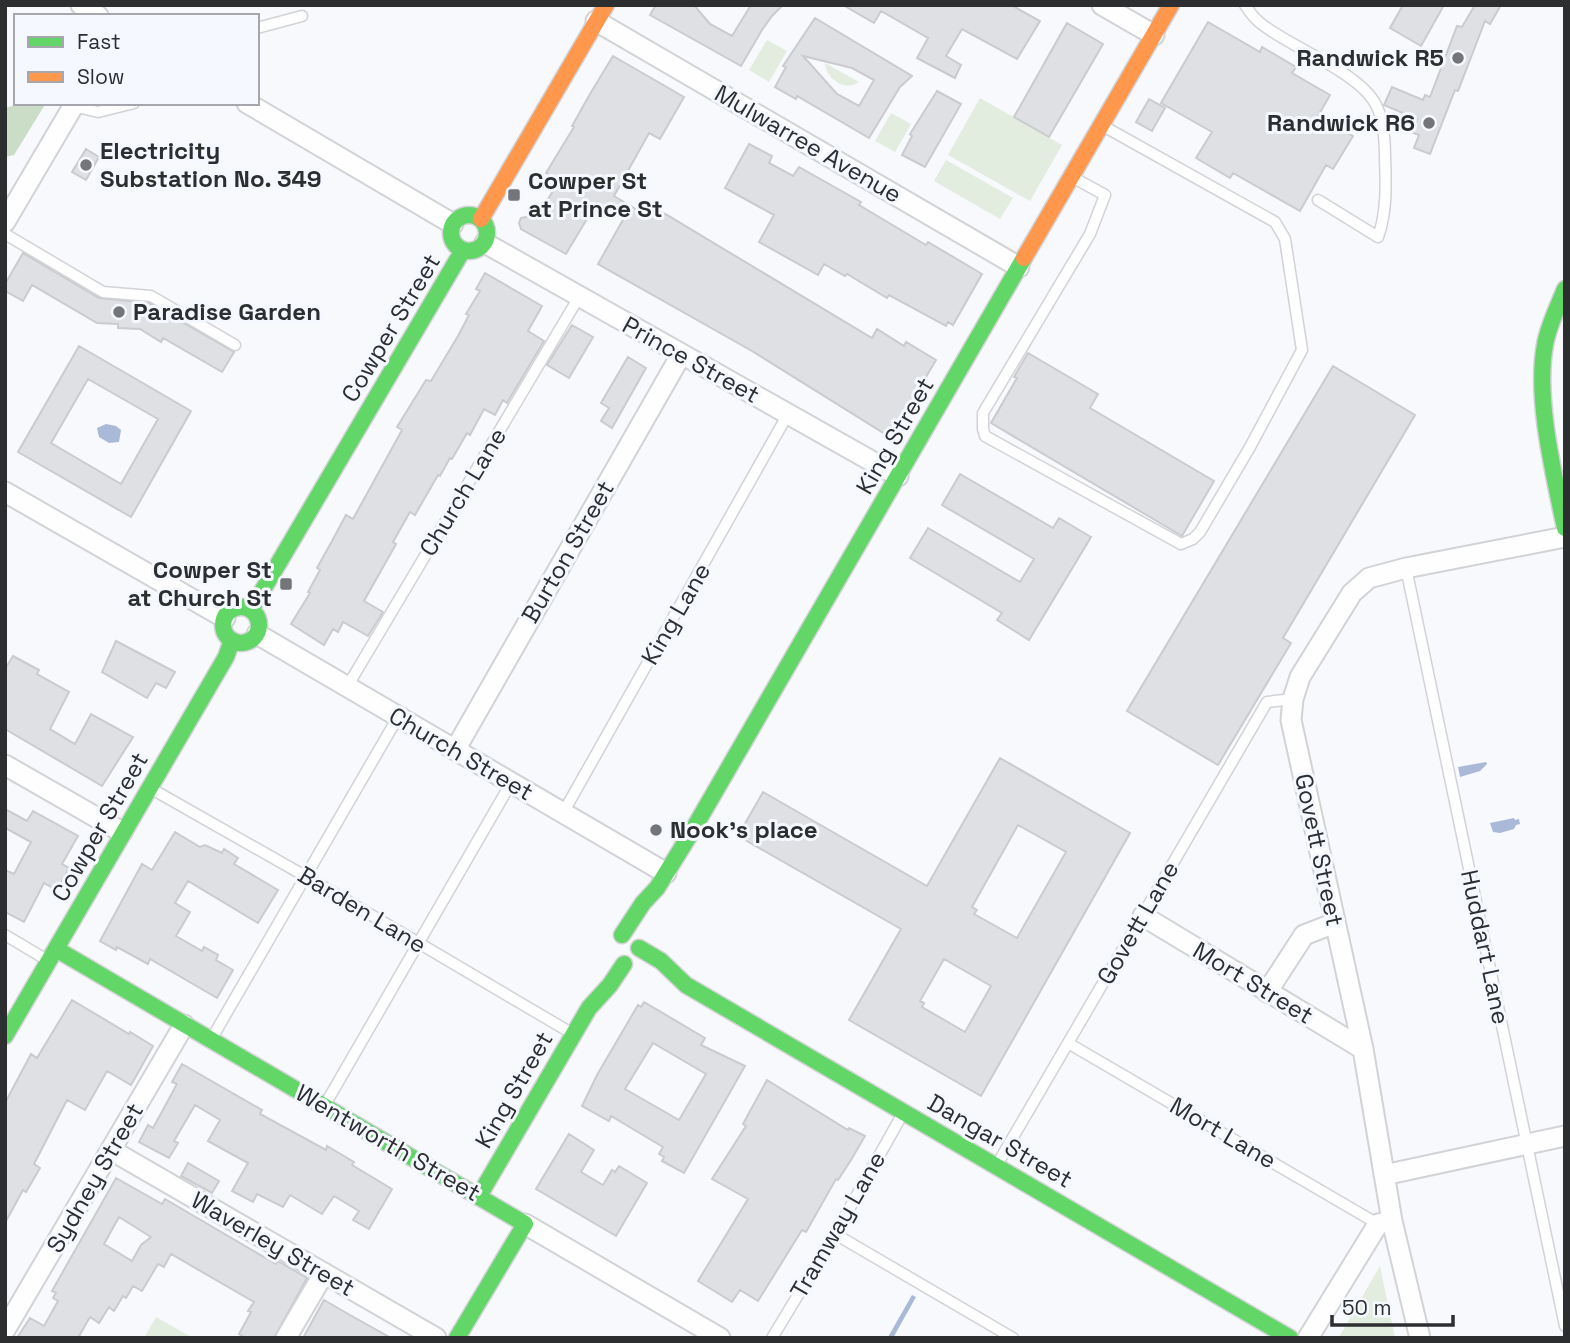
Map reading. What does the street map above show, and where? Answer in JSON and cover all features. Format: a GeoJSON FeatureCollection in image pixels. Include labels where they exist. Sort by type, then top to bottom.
{"type":"FeatureCollection","features":[{"type":"Feature","properties":{"kind":"street"},"geometry":{"type":"LineString","coordinates":[[80,5],[96,14]]}},
{"type":"Feature","properties":{"kind":"street"},"geometry":{"type":"LineString","coordinates":[[1102,5],[1154,35]]}},
{"type":"Feature","properties":{"kind":"street","name":"King Street"},"geometry":{"type":"LineString","coordinates":[[479,1196],[589,1008],[610,985],[627,958],[643,903],[662,881],[1171,5]]}},
{"type":"Feature","properties":{"kind":"street"},"geometry":{"type":"LineString","coordinates":[[481,219],[601,13]]}},
{"type":"Feature","properties":{"kind":"street","name":"Mulwarree Avenue"},"geometry":{"type":"LineString","coordinates":[[601,13],[1019,267]]}},
{"type":"Feature","properties":{"kind":"street"},"geometry":{"type":"LineString","coordinates":[[5,222],[73,105]]}},
{"type":"Feature","properties":{"kind":"street"},"geometry":{"type":"LineString","coordinates":[[250,105],[453,224]]}},
{"type":"Feature","properties":{"kind":"street"},"geometry":{"type":"LineString","coordinates":[[466,215],[481,219],[487,228],[485,243],[475,250],[463,250],[451,237],[453,224],[466,215]]}},
{"type":"Feature","properties":{"kind":"street","name":"Prince Street"},"geometry":{"type":"LineString","coordinates":[[485,243],[898,476]]}},
{"type":"Feature","properties":{"kind":"street","name":"Cowper Street"},"geometry":{"type":"LineString","coordinates":[[251,610],[463,250]]}},
{"type":"Feature","properties":{"kind":"street"},"geometry":{"type":"LineString","coordinates":[[1565,289],[1545,343],[1541,379],[1553,470],[1565,527]]}},
{"type":"Feature","properties":{"kind":"street","name":"Burton Street"},"geometry":{"type":"LineString","coordinates":[[455,750],[681,355]]}},
{"type":"Feature","properties":{"kind":"street"},"geometry":{"type":"LineString","coordinates":[[5,492],[225,618]]}},
{"type":"Feature","properties":{"kind":"street","name":"Govett Street"},"geometry":{"type":"LineString","coordinates":[[1420,1338],[1385,1222],[1384,1175],[1363,1049],[1291,720],[1293,699],[1300,677],[1352,593],[1369,578],[1406,568],[1565,537]]}},
{"type":"Feature","properties":{"kind":"street"},"geometry":{"type":"LineString","coordinates":[[236,608],[251,610],[258,619],[257,634],[246,643],[232,640],[225,632],[225,618],[236,608]]}},
{"type":"Feature","properties":{"kind":"street","name":"Church Street"},"geometry":{"type":"LineString","coordinates":[[257,634],[563,813],[662,881]]}},
{"type":"Feature","properties":{"kind":"street","name":"Cowper Street"},"geometry":{"type":"LineString","coordinates":[[5,1036],[226,657],[232,640]]}},
{"type":"Feature","properties":{"kind":"street"},"geometry":{"type":"LineString","coordinates":[[5,765],[122,832]]}},
{"type":"Feature","properties":{"kind":"street","name":"King Street"},"geometry":{"type":"LineString","coordinates":[[627,958],[637,957],[638,945],[662,881]]}},
{"type":"Feature","properties":{"kind":"street","name":"Mort Street"},"geometry":{"type":"LineString","coordinates":[[1143,916],[1363,1049]]}},
{"type":"Feature","properties":{"kind":"street"},"geometry":{"type":"LineString","coordinates":[[1267,992],[1304,935],[1335,923]]}},
{"type":"Feature","properties":{"kind":"street","name":"Dangar Street"},"geometry":{"type":"LineString","coordinates":[[638,945],[661,961],[686,985]]}},
{"type":"Feature","properties":{"kind":"street","name":"Wentworth Street"},"geometry":{"type":"LineString","coordinates":[[52,955],[211,1040],[720,1338]]}},
{"type":"Feature","properties":{"kind":"street","name":"Dangar Street"},"geometry":{"type":"LineString","coordinates":[[627,958],[686,985],[1290,1338]]}},
{"type":"Feature","properties":{"kind":"street","name":"Sydney Street"},"geometry":{"type":"LineString","coordinates":[[5,1330],[184,1025]]}},
{"type":"Feature","properties":{"kind":"street"},"geometry":{"type":"LineString","coordinates":[[1384,1175],[1565,1136]]}},
{"type":"Feature","properties":{"kind":"street","name":"Waverley Street"},"geometry":{"type":"LineString","coordinates":[[111,1150],[436,1338]]}},
{"type":"Feature","properties":{"kind":"street"},"geometry":{"type":"LineString","coordinates":[[1308,1338],[1385,1222]]}},
{"type":"Feature","properties":{"kind":"street"},"geometry":{"type":"LineString","coordinates":[[457,1338],[525,1224]]}},
{"type":"Feature","properties":{"kind":"street"},"geometry":{"type":"LineString","coordinates":[[286,1338],[324,1273]]}},
{"type":"Feature","properties":{"kind":"lane"},"geometry":{"type":"LineString","coordinates":[[1245,5],[1258,21],[1349,79],[1365,91],[1376,105],[1385,138],[1386,187],[1378,237],[1318,200]]}},
{"type":"Feature","properties":{"kind":"lane"},"geometry":{"type":"LineString","coordinates":[[259,27],[302,16]]}},
{"type":"Feature","properties":{"kind":"lane"},"geometry":{"type":"LineString","coordinates":[[77,105],[98,112],[126,105]]}},
{"type":"Feature","properties":{"kind":"lane"},"geometry":{"type":"LineString","coordinates":[[1071,177],[1105,195],[1090,234],[983,413],[985,436],[1181,544],[1193,539],[1200,532],[1302,350],[1284,239],[1275,222],[1101,125]]}},
{"type":"Feature","properties":{"kind":"lane"},"geometry":{"type":"LineString","coordinates":[[5,233],[103,292],[151,296],[235,345]]}},
{"type":"Feature","properties":{"kind":"lane","name":"Church Lane"},"geometry":{"type":"LineString","coordinates":[[347,687],[579,297]]}},
{"type":"Feature","properties":{"kind":"lane","name":"King Lane"},"geometry":{"type":"LineString","coordinates":[[563,813],[788,414]]}},
{"type":"Feature","properties":{"kind":"lane","name":"Huddart Lane"},"geometry":{"type":"LineString","coordinates":[[1406,568],[1565,1326]]}},
{"type":"Feature","properties":{"kind":"lane","name":"Govett Lane"},"geometry":{"type":"LineString","coordinates":[[996,1166],[1267,702],[1293,699]]}},
{"type":"Feature","properties":{"kind":"lane"},"geometry":{"type":"LineString","coordinates":[[211,1040],[398,717]]}},
{"type":"Feature","properties":{"kind":"lane"},"geometry":{"type":"LineString","coordinates":[[324,1106],[511,783]]}},
{"type":"Feature","properties":{"kind":"lane","name":"Barden Lane"},"geometry":{"type":"LineString","coordinates":[[149,787],[573,1034]]}},
{"type":"Feature","properties":{"kind":"lane"},"geometry":{"type":"LineString","coordinates":[[5,935],[52,955]]}},
{"type":"Feature","properties":{"kind":"lane","name":"Mort Lane"},"geometry":{"type":"LineString","coordinates":[[1068,1043],[1385,1222]]}},
{"type":"Feature","properties":{"kind":"lane","name":"Tramway Lane"},"geometry":{"type":"LineString","coordinates":[[772,1338],[904,1112]]}},
{"type":"Feature","properties":{"kind":"lane"},"geometry":{"type":"LineString","coordinates":[[835,1234],[1013,1338]]}},
{"type":"Feature","properties":{"kind":"shaded area"},"geometry":{"type":"Polygon","coordinates":[[[767,40],[787,51],[769,82],[749,70],[767,40]]]}},
{"type":"Feature","properties":{"kind":"shaded area"},"geometry":{"type":"Polygon","coordinates":[[[825,63],[859,82],[842,85],[829,74],[825,63]]]}},
{"type":"Feature","properties":{"kind":"shaded area"},"geometry":{"type":"Polygon","coordinates":[[[980,98],[1062,145],[1030,201],[948,155],[980,98]]]}},
{"type":"Feature","properties":{"kind":"shaded area"},"geometry":{"type":"Polygon","coordinates":[[[891,113],[911,124],[895,152],[875,141],[891,113]]]}},
{"type":"Feature","properties":{"kind":"shaded area"},"geometry":{"type":"Polygon","coordinates":[[[946,160],[1013,198],[1000,219],[934,181],[946,160]]]}},
{"type":"Feature","properties":{"kind":"shaded area"},"geometry":{"type":"Polygon","coordinates":[[[1380,1266],[1395,1338],[1339,1337],[1380,1266]]]}},
{"type":"Feature","properties":{"kind":"shaded area"},"geometry":{"type":"Polygon","coordinates":[[[156,1317],[193,1338],[144,1338],[156,1317]]]}},
{"type":"Feature","properties":{"kind":"green space"},"geometry":{"type":"Polygon","coordinates":[[[16,105],[45,105],[14,155],[5,157],[5,108],[16,105]]]}},
{"type":"Feature","properties":{"kind":"water"},"geometry":{"type":"Polygon","coordinates":[[[106,424],[121,430],[119,442],[109,443],[99,437],[97,428],[106,424]]]}},
{"type":"Feature","properties":{"kind":"water"},"geometry":{"type":"Polygon","coordinates":[[[1486,762],[1480,771],[1460,777],[1458,767],[1486,762]]]}},
{"type":"Feature","properties":{"kind":"water"},"geometry":{"type":"Polygon","coordinates":[[[1519,819],[1520,824],[1514,829],[1493,832],[1490,823],[1519,819]]]}},
{"type":"Feature","properties":{"kind":"water"},"geometry":{"type":"Polygon","coordinates":[[[912,1295],[916,1297],[893,1338],[888,1337],[912,1295]]]}},
{"type":"Feature","properties":{"kind":"building"},"geometry":{"type":"Polygon","coordinates":[[[656,5],[694,5],[710,24],[732,36],[751,5],[783,5],[762,30],[741,66],[650,15],[656,5]]]}},
{"type":"Feature","properties":{"kind":"building"},"geometry":{"type":"Polygon","coordinates":[[[843,5],[1011,5],[1040,21],[1017,59],[962,29],[946,56],[961,65],[955,78],[917,58],[928,38],[881,11],[874,23],[843,5]]]}},
{"type":"Feature","properties":{"kind":"building"},"geometry":{"type":"Polygon","coordinates":[[[1403,5],[1444,5],[1421,46],[1390,28],[1403,5]]]}},
{"type":"Feature","properties":{"kind":"building"},"geometry":{"type":"Polygon","coordinates":[[[1475,5],[1501,5],[1490,24],[1485,21],[1430,154],[1414,148],[1419,135],[1411,132],[1417,119],[1384,105],[1392,87],[1423,100],[1425,95],[1430,97],[1457,26],[1462,27],[1475,5]]]}},
{"type":"Feature","properties":{"kind":"building"},"geometry":{"type":"Polygon","coordinates":[[[815,18],[912,76],[900,87],[869,138],[797,96],[796,99],[775,87],[786,67],[783,66],[815,18]],[[803,56],[837,94],[859,106],[874,80],[852,68],[803,56]]]}},
{"type":"Feature","properties":{"kind":"building"},"geometry":{"type":"Polygon","coordinates":[[[1208,22],[1260,52],[1262,47],[1296,67],[1292,73],[1330,95],[1318,116],[1353,136],[1333,169],[1326,165],[1300,211],[1233,173],[1230,178],[1196,158],[1212,132],[1161,103],[1208,22]]]}},
{"type":"Feature","properties":{"kind":"building"},"geometry":{"type":"Polygon","coordinates":[[[1067,23],[1103,44],[1049,137],[1014,117],[1067,23]]]}},
{"type":"Feature","properties":{"kind":"building"},"geometry":{"type":"Polygon","coordinates":[[[613,56],[684,97],[660,139],[649,133],[614,196],[644,214],[649,206],[667,215],[872,338],[877,329],[904,346],[906,342],[936,360],[890,437],[752,351],[598,264],[624,218],[597,202],[566,254],[521,229],[521,218],[530,216],[536,219],[559,181],[546,173],[613,56]]]}},
{"type":"Feature","properties":{"kind":"building"},"geometry":{"type":"Polygon","coordinates":[[[937,91],[961,104],[925,167],[902,155],[912,136],[910,134],[937,91]]]}},
{"type":"Feature","properties":{"kind":"building"},"geometry":{"type":"Polygon","coordinates":[[[1149,99],[1165,108],[1152,131],[1136,122],[1149,99]]]}},
{"type":"Feature","properties":{"kind":"building"},"geometry":{"type":"Polygon","coordinates":[[[749,144],[772,156],[769,163],[793,176],[799,167],[861,202],[859,205],[926,245],[928,242],[982,274],[953,325],[948,322],[946,326],[824,264],[818,275],[759,242],[774,215],[725,188],[749,144]]]}},
{"type":"Feature","properties":{"kind":"building","name":"Electricity Substation No. 349"},"geometry":{"type":"Polygon","coordinates":[[[86,149],[99,157],[86,180],[72,172],[86,149]]]}},
{"type":"Feature","properties":{"kind":"building","name":"Paradise Garden"},"geometry":{"type":"Polygon","coordinates":[[[23,253],[99,298],[149,303],[234,352],[222,372],[163,338],[161,342],[140,329],[97,323],[32,285],[23,301],[5,291],[5,284],[23,253]]]}},
{"type":"Feature","properties":{"kind":"building"},"geometry":{"type":"Polygon","coordinates":[[[485,273],[542,306],[528,331],[544,341],[507,403],[503,400],[495,415],[484,409],[470,435],[467,433],[452,459],[450,458],[440,476],[438,475],[415,515],[410,512],[393,542],[396,544],[364,601],[383,612],[368,636],[343,622],[338,632],[333,629],[324,645],[291,624],[310,593],[308,592],[320,570],[317,568],[346,515],[353,519],[402,430],[397,427],[426,380],[431,381],[458,336],[469,315],[466,314],[480,291],[476,289],[485,273]]]}},
{"type":"Feature","properties":{"kind":"building"},"geometry":{"type":"Polygon","coordinates":[[[572,325],[593,337],[569,378],[547,365],[572,325]]]}},
{"type":"Feature","properties":{"kind":"building"},"geometry":{"type":"Polygon","coordinates":[[[79,346],[191,411],[131,517],[18,452],[79,346]],[[88,379],[51,443],[121,484],[158,419],[88,379]]]}},
{"type":"Feature","properties":{"kind":"building"},"geometry":{"type":"Polygon","coordinates":[[[1028,353],[1098,394],[1090,408],[1214,481],[1182,536],[991,423],[1028,353]]]}},
{"type":"Feature","properties":{"kind":"building"},"geometry":{"type":"Polygon","coordinates":[[[628,357],[646,368],[612,428],[601,421],[609,408],[601,403],[628,357]]]}},
{"type":"Feature","properties":{"kind":"building"},"geometry":{"type":"Polygon","coordinates":[[[1333,366],[1415,415],[1283,638],[1291,643],[1218,765],[1127,711],[1333,366]]]}},
{"type":"Feature","properties":{"kind":"building"},"geometry":{"type":"Polygon","coordinates":[[[960,474],[1053,528],[1059,518],[1091,537],[1029,640],[997,620],[1002,613],[910,558],[928,528],[1020,582],[1034,559],[942,505],[960,474]]]}},
{"type":"Feature","properties":{"kind":"building"},"geometry":{"type":"Polygon","coordinates":[[[116,641],[175,672],[166,688],[156,683],[147,698],[102,672],[116,641]]]}},
{"type":"Feature","properties":{"kind":"building"},"geometry":{"type":"Polygon","coordinates":[[[13,656],[39,670],[37,674],[69,692],[50,729],[75,744],[91,714],[133,737],[102,786],[5,729],[5,669],[13,656]]]}},
{"type":"Feature","properties":{"kind":"building"},"geometry":{"type":"Polygon","coordinates":[[[1000,758],[1130,833],[981,1096],[849,1020],[901,929],[738,836],[763,792],[927,886],[1000,758]],[[1018,825],[972,907],[977,910],[974,914],[1017,938],[1066,852],[1018,825]],[[944,959],[920,1001],[924,1003],[922,1007],[965,1032],[991,986],[944,959]]]}},
{"type":"Feature","properties":{"kind":"building"},"geometry":{"type":"Polygon","coordinates":[[[5,809],[27,821],[33,811],[78,836],[62,864],[69,868],[57,890],[44,883],[24,922],[5,912],[5,870],[14,874],[31,842],[5,828],[5,809]]]}},
{"type":"Feature","properties":{"kind":"building"},"geometry":{"type":"Polygon","coordinates":[[[175,832],[200,847],[205,845],[222,853],[224,849],[238,858],[234,864],[278,890],[258,923],[188,881],[175,903],[190,912],[176,936],[202,951],[204,947],[218,955],[216,960],[233,970],[217,998],[150,959],[148,964],[100,941],[142,864],[152,870],[175,832]]]}},
{"type":"Feature","properties":{"kind":"building"},"geometry":{"type":"Polygon","coordinates":[[[72,1000],[153,1046],[131,1085],[107,1071],[85,1110],[67,1100],[34,1164],[40,1168],[26,1192],[23,1190],[5,1223],[5,1103],[31,1054],[37,1058],[72,1000]]]}},
{"type":"Feature","properties":{"kind":"building"},"geometry":{"type":"Polygon","coordinates":[[[644,1002],[705,1038],[701,1045],[745,1066],[684,1173],[662,1161],[664,1157],[659,1154],[663,1147],[611,1116],[609,1121],[582,1106],[638,1005],[641,1007],[644,1002]],[[653,1043],[625,1089],[679,1120],[706,1074],[653,1043]]]}},
{"type":"Feature","properties":{"kind":"building"},"geometry":{"type":"Polygon","coordinates":[[[182,1064],[262,1110],[260,1114],[354,1162],[352,1165],[392,1189],[369,1229],[353,1220],[359,1211],[334,1196],[322,1214],[290,1195],[283,1207],[257,1194],[253,1202],[232,1191],[248,1163],[208,1141],[220,1120],[195,1105],[174,1141],[178,1143],[169,1158],[139,1142],[148,1125],[153,1128],[177,1084],[172,1082],[182,1064]]]}},
{"type":"Feature","properties":{"kind":"building"},"geometry":{"type":"Polygon","coordinates":[[[767,1080],[848,1130],[849,1128],[865,1136],[838,1180],[836,1179],[806,1232],[802,1230],[758,1301],[740,1290],[732,1302],[698,1281],[748,1199],[712,1179],[746,1126],[743,1124],[767,1080]]]}},
{"type":"Feature","properties":{"kind":"building"},"geometry":{"type":"Polygon","coordinates":[[[569,1134],[594,1150],[581,1172],[603,1185],[612,1170],[615,1172],[619,1166],[647,1183],[616,1236],[536,1189],[569,1134]]]}},
{"type":"Feature","properties":{"kind":"building"},"geometry":{"type":"Polygon","coordinates":[[[188,1163],[219,1181],[212,1193],[181,1176],[188,1163]]]}},
{"type":"Feature","properties":{"kind":"building"},"geometry":{"type":"Polygon","coordinates":[[[116,1178],[162,1204],[165,1199],[276,1264],[278,1261],[307,1278],[274,1338],[246,1338],[239,1334],[254,1302],[171,1254],[164,1267],[158,1264],[142,1291],[133,1286],[114,1311],[109,1307],[99,1323],[90,1317],[78,1338],[17,1338],[30,1318],[44,1326],[58,1301],[53,1298],[56,1293],[52,1291],[116,1178]],[[119,1217],[104,1244],[132,1261],[141,1245],[151,1237],[119,1217]]]}},
{"type":"Feature","properties":{"kind":"building"},"geometry":{"type":"Polygon","coordinates":[[[324,1300],[350,1315],[391,1338],[303,1338],[324,1300]]]}},
{"type":"Feature","properties":{"kind":"traffic: fast"},"geometry":{"type":"LineString","coordinates":[[469,215],[482,220],[487,233],[482,246],[469,251],[456,246],[451,233],[456,220],[469,215]]}},
{"type":"Feature","properties":{"kind":"traffic: fast"},"geometry":{"type":"LineString","coordinates":[[251,610],[463,250]]}},
{"type":"Feature","properties":{"kind":"traffic: fast"},"geometry":{"type":"LineString","coordinates":[[622,935],[643,903],[657,888],[691,833],[1024,258]]}},
{"type":"Feature","properties":{"kind":"traffic: fast"},"geometry":{"type":"LineString","coordinates":[[1565,289],[1546,338],[1542,389],[1547,436],[1565,528]]}},
{"type":"Feature","properties":{"kind":"traffic: fast"},"geometry":{"type":"LineString","coordinates":[[241,607],[254,612],[259,625],[254,638],[241,643],[228,638],[223,625],[228,612],[241,607]]}},
{"type":"Feature","properties":{"kind":"traffic: fast"},"geometry":{"type":"LineString","coordinates":[[5,1036],[226,657],[232,640]]}},
{"type":"Feature","properties":{"kind":"traffic: fast"},"geometry":{"type":"LineString","coordinates":[[639,948],[661,961],[686,985],[1290,1338]]}},
{"type":"Feature","properties":{"kind":"traffic: fast"},"geometry":{"type":"LineString","coordinates":[[56,949],[525,1224],[457,1338]]}},
{"type":"Feature","properties":{"kind":"traffic: fast"},"geometry":{"type":"LineString","coordinates":[[479,1196],[589,1008],[610,985],[624,964]]}},
{"type":"Feature","properties":{"kind":"traffic: slow"},"geometry":{"type":"LineString","coordinates":[[481,219],[606,5]]}},
{"type":"Feature","properties":{"kind":"traffic: slow"},"geometry":{"type":"LineString","coordinates":[[1024,258],[1171,5]]}},
{"type":"Feature","properties":{"kind":"place","name":"Randwick R5"},"geometry":{"type":"Point","coordinates":[1458,58]}},
{"type":"Feature","properties":{"kind":"place","name":"Randwick R6"},"geometry":{"type":"Point","coordinates":[1429,123]}},
{"type":"Feature","properties":{"kind":"place","name":"Electricity Substation No. 349"},"geometry":{"type":"Point","coordinates":[86,165]}},
{"type":"Feature","properties":{"kind":"place","name":"Cowper St at Prince St"},"geometry":{"type":"Point","coordinates":[514,195]}},
{"type":"Feature","properties":{"kind":"place","name":"Paradise Garden"},"geometry":{"type":"Point","coordinates":[119,312]}},
{"type":"Feature","properties":{"kind":"place","name":"Cowper St at Church St"},"geometry":{"type":"Point","coordinates":[286,584]}},
{"type":"Feature","properties":{"kind":"place","name":"Nook's place"},"geometry":{"type":"Point","coordinates":[656,830]}}]}
